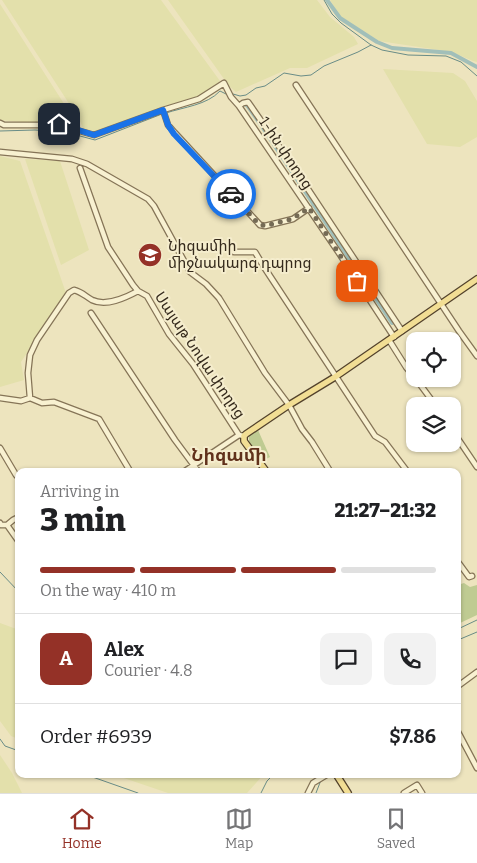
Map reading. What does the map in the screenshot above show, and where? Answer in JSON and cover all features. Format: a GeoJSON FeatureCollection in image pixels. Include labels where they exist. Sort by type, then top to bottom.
{"type":"FeatureCollection","features":[{"type":"Feature","properties":{"kind":"main road"},"geometry":{"type":"LineString","coordinates":[[242,436],[335,377],[477,279]]}},
{"type":"Feature","properties":{"kind":"main road","name":"Սայաթ Նովա փողոց"},"geometry":{"type":"LineString","coordinates":[[242,436],[264,468]]}},
{"type":"Feature","properties":{"kind":"main road"},"geometry":{"type":"LineString","coordinates":[[339,778],[348,793]]}},
{"type":"Feature","properties":{"kind":"street","name":"1-ին փողոց"},"geometry":{"type":"LineString","coordinates":[[163,110],[199,99],[224,84],[231,97],[339,253],[406,366]]}},
{"type":"Feature","properties":{"kind":"street"},"geometry":{"type":"LineString","coordinates":[[296,85],[477,356]]}},
{"type":"Feature","properties":{"kind":"street"},"geometry":{"type":"LineString","coordinates":[[239,106],[248,102],[402,331]]}},
{"type":"Feature","properties":{"kind":"street"},"geometry":{"type":"LineString","coordinates":[[0,124],[59,124],[94,135],[163,110],[168,125],[174,134],[260,224],[265,226],[292,219],[309,208]]}},
{"type":"Feature","properties":{"kind":"street"},"geometry":{"type":"LineString","coordinates":[[0,152],[72,159],[87,164],[148,199],[154,206],[190,272],[206,284],[219,298],[265,373],[289,405],[302,429],[328,468]]}},
{"type":"Feature","properties":{"kind":"street","name":"Սայաթ Նովա փողոց"},"geometry":{"type":"LineString","coordinates":[[80,168],[108,248],[138,291],[147,296],[169,334],[193,364],[242,436]]}},
{"type":"Feature","properties":{"kind":"street"},"geometry":{"type":"LineString","coordinates":[[339,253],[346,248]]}},
{"type":"Feature","properties":{"kind":"street"},"geometry":{"type":"LineString","coordinates":[[234,252],[255,252],[375,436],[385,442],[405,468]]}},
{"type":"Feature","properties":{"kind":"street"},"geometry":{"type":"LineString","coordinates":[[30,398],[28,373],[30,355],[36,340],[69,293],[74,290],[81,292],[96,302],[108,302],[138,291]]}},
{"type":"Feature","properties":{"kind":"street"},"geometry":{"type":"LineString","coordinates":[[91,313],[194,466]]}},
{"type":"Feature","properties":{"kind":"street"},"geometry":{"type":"LineString","coordinates":[[0,398],[21,401],[30,398],[42,403],[54,402],[99,419],[128,468]]}},
{"type":"Feature","properties":{"kind":"street"},"geometry":{"type":"LineString","coordinates":[[190,468],[242,436]]}},
{"type":"Feature","properties":{"kind":"street"},"geometry":{"type":"LineString","coordinates":[[461,443],[477,467]]}},
{"type":"Feature","properties":{"kind":"street"},"geometry":{"type":"LineString","coordinates":[[0,448],[15,473]]}},
{"type":"Feature","properties":{"kind":"street"},"geometry":{"type":"LineString","coordinates":[[0,523],[1,525],[7,525],[15,519]]}},
{"type":"Feature","properties":{"kind":"street"},"geometry":{"type":"LineString","coordinates":[[7,525],[15,536]]}},
{"type":"Feature","properties":{"kind":"street"},"geometry":{"type":"LineString","coordinates":[[461,566],[469,577],[472,576]]}},
{"type":"Feature","properties":{"kind":"street"},"geometry":{"type":"LineString","coordinates":[[461,684],[477,672]]}},
{"type":"Feature","properties":{"kind":"street"},"geometry":{"type":"LineString","coordinates":[[461,738],[477,768]]}},
{"type":"Feature","properties":{"kind":"street"},"geometry":{"type":"LineString","coordinates":[[308,793],[313,783],[321,778]]}},
{"type":"Feature","properties":{"kind":"street"},"geometry":{"type":"LineString","coordinates":[[404,793],[417,785],[422,793]]}},
{"type":"Feature","properties":{"kind":"shaded area"},"geometry":{"type":"Polygon","coordinates":[[[2,0],[161,0],[220,81],[214,88],[195,98],[92,132],[83,128],[2,0]]]}},
{"type":"Feature","properties":{"kind":"shaded area"},"geometry":{"type":"Polygon","coordinates":[[[168,0],[317,0],[330,17],[354,37],[358,44],[307,68],[290,68],[236,92],[229,86],[168,0]]]}},
{"type":"Feature","properties":{"kind":"shaded area"},"geometry":{"type":"Polygon","coordinates":[[[330,0],[477,0],[477,62],[452,52],[379,41],[340,16],[330,0]]]}},
{"type":"Feature","properties":{"kind":"shaded area"},"geometry":{"type":"Polygon","coordinates":[[[0,4],[77,124],[53,120],[32,123],[0,120],[0,4]]]}},
{"type":"Feature","properties":{"kind":"shaded area"},"geometry":{"type":"Polygon","coordinates":[[[383,69],[453,73],[465,81],[477,101],[477,137],[460,147],[427,144],[383,69]]]}},
{"type":"Feature","properties":{"kind":"shaded area"},"geometry":{"type":"Polygon","coordinates":[[[0,156],[20,161],[66,293],[21,362],[24,380],[0,387],[0,156]]]}},
{"type":"Feature","properties":{"kind":"shaded area"},"geometry":{"type":"Polygon","coordinates":[[[25,159],[60,161],[89,250],[61,265],[25,159]]]}},
{"type":"Feature","properties":{"kind":"shaded area"},"geometry":{"type":"Polygon","coordinates":[[[0,623],[15,629],[15,738],[11,736],[0,721],[0,623]]]}},
{"type":"Feature","properties":{"kind":"shaded area"},"geometry":{"type":"Polygon","coordinates":[[[0,755],[12,773],[22,793],[0,793],[0,755]]]}},
{"type":"Feature","properties":{"kind":"shaded area"},"geometry":{"type":"Polygon","coordinates":[[[124,778],[260,778],[247,793],[168,793],[124,778]]]}},
{"type":"Feature","properties":{"kind":"green space"},"geometry":{"type":"Polygon","coordinates":[[[258,430],[270,457],[262,461],[249,443],[249,436],[258,430]]]}},
{"type":"Feature","properties":{"kind":"green space"},"geometry":{"type":"Polygon","coordinates":[[[464,583],[470,587],[477,585],[477,615],[461,623],[461,584],[464,583]]]}},
{"type":"Feature","properties":{"kind":"waterway"},"geometry":{"type":"LineString","coordinates":[[324,0],[332,14],[341,23],[371,45],[382,50],[408,55],[446,56],[461,62],[477,76]]}},
{"type":"Feature","properties":{"kind":"waterway"},"geometry":{"type":"LineString","coordinates":[[327,0],[340,18],[377,42],[392,48],[451,53],[477,67]]}},
{"type":"Feature","properties":{"kind":"waterway"},"geometry":{"type":"LineString","coordinates":[[233,94],[246,95],[256,88],[265,86],[284,73],[301,76],[311,75],[324,66],[371,45]]}},
{"type":"Feature","properties":{"kind":"waterway"},"geometry":{"type":"LineString","coordinates":[[166,113],[202,103],[220,91],[226,94]]}},
{"type":"Feature","properties":{"kind":"waterway"},"geometry":{"type":"LineString","coordinates":[[244,104],[247,105],[261,125],[392,323]]}},
{"type":"Feature","properties":{"kind":"waterway"},"geometry":{"type":"LineString","coordinates":[[0,131],[35,130],[65,132],[95,140],[162,114]]}},
{"type":"Feature","properties":{"kind":"waterway"},"geometry":{"type":"LineString","coordinates":[[0,572],[15,588]]}},
{"type":"Feature","properties":{"kind":"waterway"},"geometry":{"type":"LineString","coordinates":[[461,628],[477,620]]}},
{"type":"Feature","properties":{"kind":"waterway"},"geometry":{"type":"LineString","coordinates":[[461,639],[477,632]]}},
{"type":"Feature","properties":{"kind":"waterway"},"geometry":{"type":"LineString","coordinates":[[0,739],[5,746],[15,750]]}},
{"type":"Feature","properties":{"kind":"waterway"},"geometry":{"type":"LineString","coordinates":[[95,778],[138,793]]}},
{"type":"Feature","properties":{"kind":"waterway"},"geometry":{"type":"LineString","coordinates":[[261,793],[270,778]]}},
{"type":"Feature","properties":{"kind":"waterway"},"geometry":{"type":"LineString","coordinates":[[316,793],[321,780]]}},
{"type":"Feature","properties":{"kind":"way so far"},"geometry":{"type":"LineString","coordinates":[[231,194],[257,222],[265,226],[292,219],[309,208],[357,281]]}},
{"type":"Feature","properties":{"kind":"place","name":"Նիզամիի միջնակարգ դպրոց"},"geometry":{"type":"Point","coordinates":[150,255]}},
{"type":"Feature","properties":{"kind":"district","name":"Նիզամի"},"geometry":{"type":"Point","coordinates":[229,455]}},
{"type":"Feature","properties":{"kind":"route"},"geometry":{"type":"LineString","coordinates":[[59,124],[94,135],[163,110],[168,125],[174,134],[231,194]]}}]}
